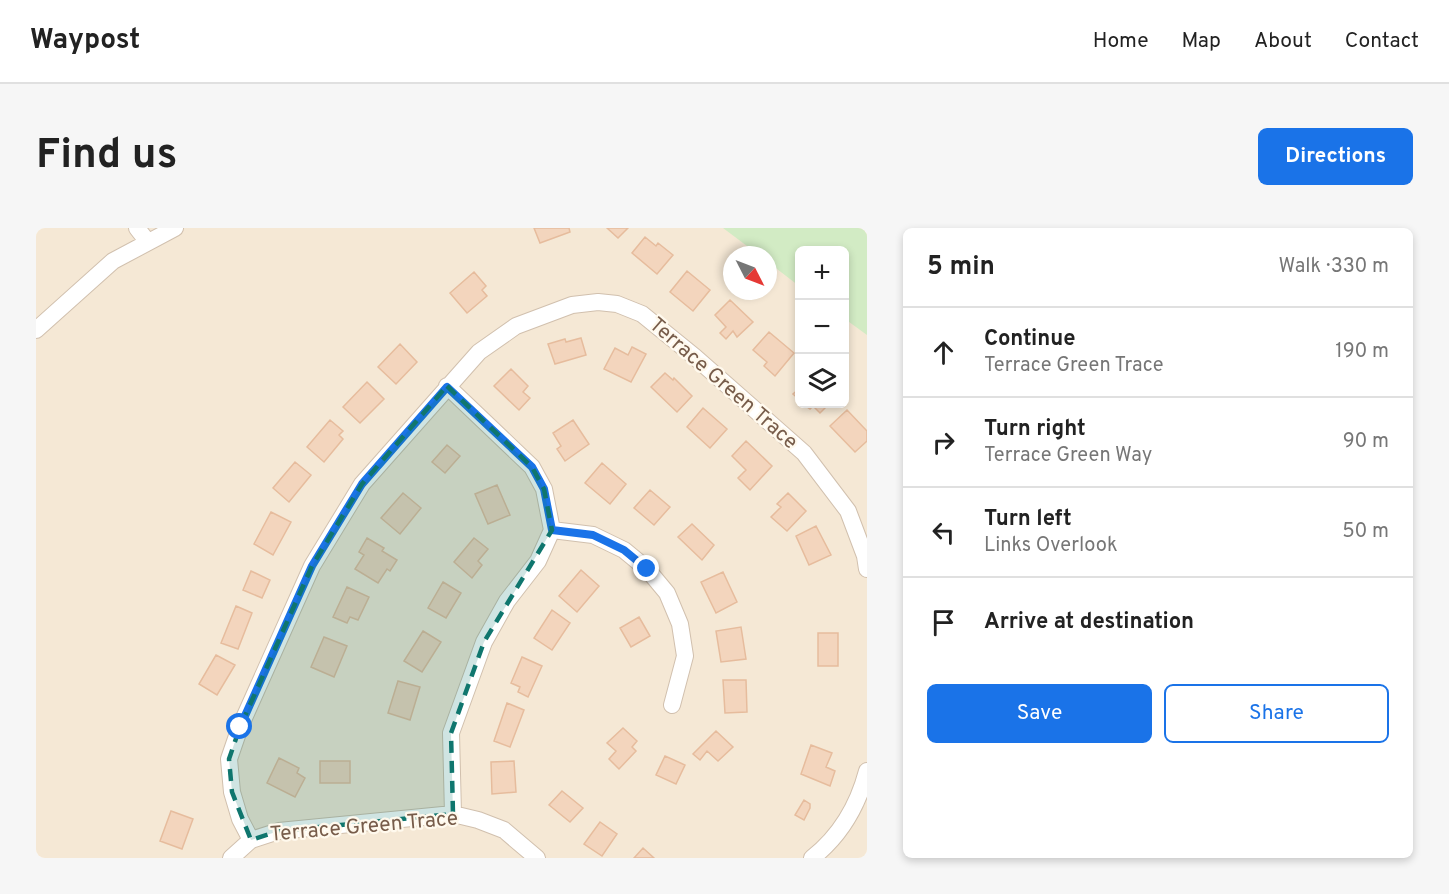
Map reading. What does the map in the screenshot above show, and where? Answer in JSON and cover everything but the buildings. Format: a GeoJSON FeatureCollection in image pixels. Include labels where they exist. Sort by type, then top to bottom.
{"type":"FeatureCollection","features":[{"type":"Feature","properties":{"kind":"street"},"geometry":{"type":"LineString","coordinates":[[36,330],[142,235],[175,228]]}},
{"type":"Feature","properties":{"kind":"street","name":"Terrace Green Trace"},"geometry":{"type":"LineString","coordinates":[[251,840],[240,819],[232,792],[229,759],[245,716],[312,566],[362,484],[479,352],[516,326],[572,305],[598,302],[617,304],[642,314],[695,357],[804,453],[848,511],[866,560]]}},
{"type":"Feature","properties":{"kind":"street"},"geometry":{"type":"LineString","coordinates":[[447,387],[532,467],[544,489],[552,530],[538,561],[507,601],[484,642],[452,733],[453,814]]}},
{"type":"Feature","properties":{"kind":"street"},"geometry":{"type":"LineString","coordinates":[[552,530],[593,535],[624,550],[647,569],[668,593],[680,624],[685,656],[672,705]]}},
{"type":"Feature","properties":{"kind":"street"},"geometry":{"type":"LineString","coordinates":[[812,858],[824,849],[840,829],[861,792],[867,771]]}},
{"type":"Feature","properties":{"kind":"street","name":"Terrace Green Trace"},"geometry":{"type":"LineString","coordinates":[[231,858],[251,840],[279,831],[453,814],[504,830],[537,858]]}},
{"type":"Feature","properties":{"kind":"highlighted area"},"geometry":{"type":"Polygon","coordinates":[[[447,386],[532,467],[544,489],[552,530],[484,642],[451,733],[453,814],[279,831],[251,840],[232,792],[229,759],[240,727],[312,566],[362,484],[447,386]]]}},
{"type":"Feature","properties":{"kind":"shaded area"},"geometry":{"type":"Polygon","coordinates":[[[36,228],[867,228],[867,858],[36,858],[36,228]]]}},
{"type":"Feature","properties":{"kind":"green space"},"geometry":{"type":"Polygon","coordinates":[[[723,228],[867,228],[867,335],[849,322],[849,246],[795,246],[795,283],[777,269],[777,246],[747,246],[723,228]]]}},
{"type":"Feature","properties":{"kind":"route"},"geometry":{"type":"LineString","coordinates":[[240,727],[312,566],[362,484],[447,387],[532,467],[544,489],[549,505],[552,530],[593,535],[624,550],[647,569]]}}]}
